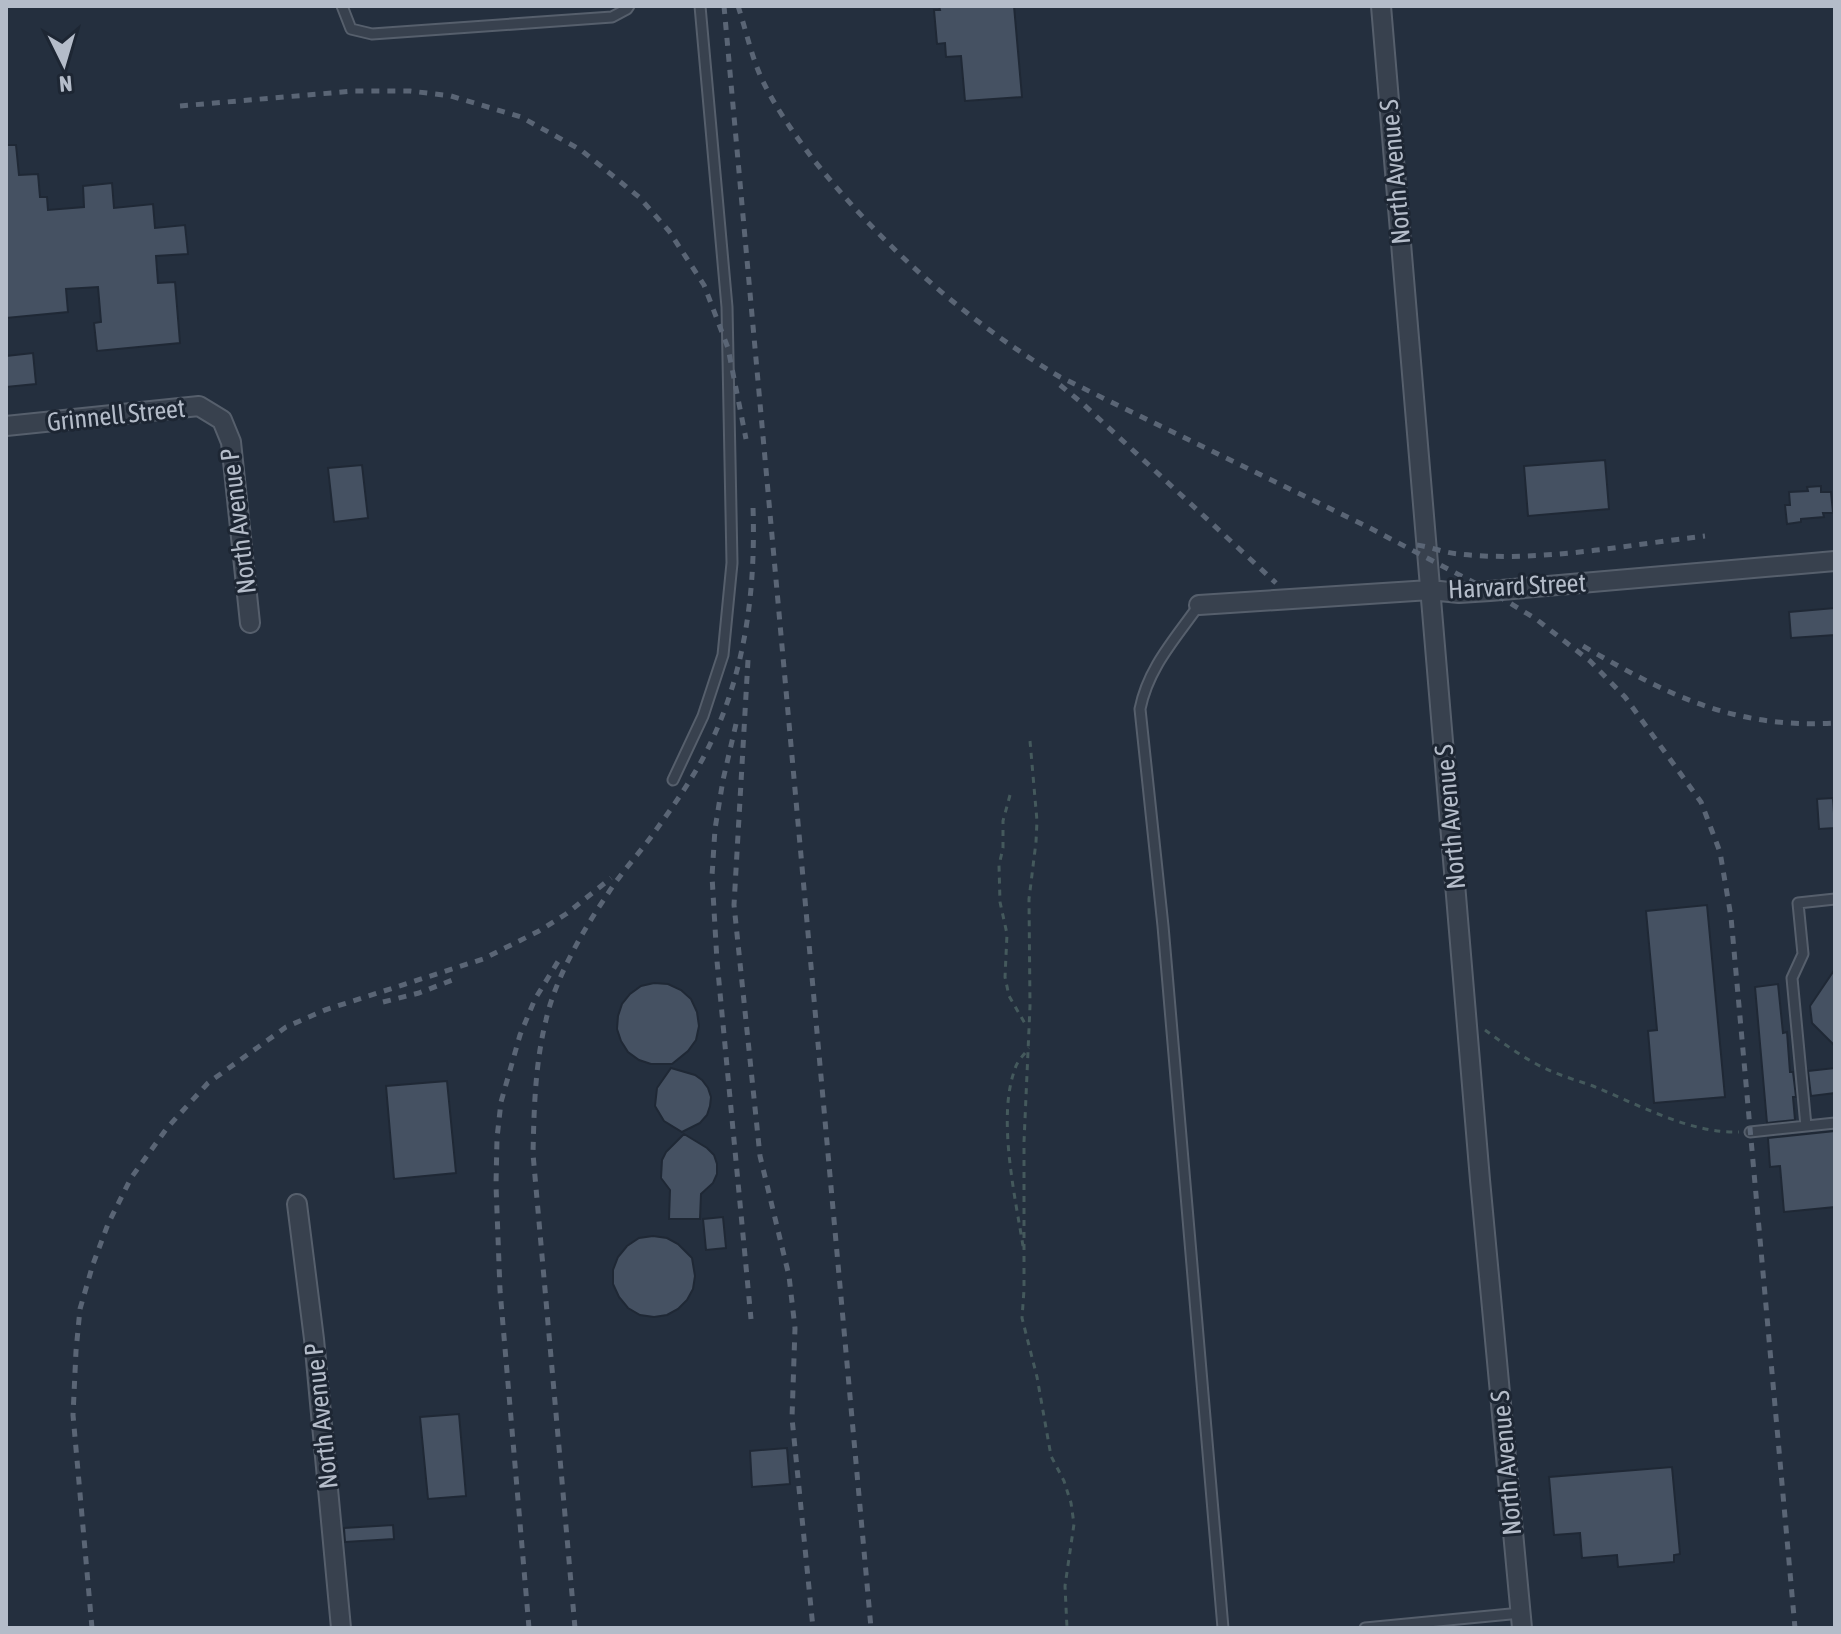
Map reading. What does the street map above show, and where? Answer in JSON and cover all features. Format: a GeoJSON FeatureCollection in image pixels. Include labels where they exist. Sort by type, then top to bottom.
{"type":"FeatureCollection","features":[{"type":"Feature","properties":{"kind":"street","name":"North Avenue S"},"geometry":{"type":"LineString","coordinates":[[1381,6],[1466,1015],[1522,1620]]}},
{"type":"Feature","properties":{"kind":"street","name":"Grinnell Street"},"geometry":{"type":"LineString","coordinates":[[6,426],[199,406],[222,420]]}},
{"type":"Feature","properties":{"kind":"street","name":"North Avenue P"},"geometry":{"type":"LineString","coordinates":[[222,420],[231,442],[250,623]]}},
{"type":"Feature","properties":{"kind":"street","name":"Harvard Street"},"geometry":{"type":"LineString","coordinates":[[1199,605],[1430,590],[1459,593],[1835,561]]}},
{"type":"Feature","properties":{"kind":"street","name":"North Avenue P"},"geometry":{"type":"LineString","coordinates":[[297,1204],[314,1339],[341,1628]]}},
{"type":"Feature","properties":{"kind":"lane"},"geometry":{"type":"LineString","coordinates":[[342,6],[351,29],[372,34],[612,17],[629,6]]}},
{"type":"Feature","properties":{"kind":"lane"},"geometry":{"type":"LineString","coordinates":[[673,780],[703,716],[723,655],[732,563],[727,307],[700,6]]}},
{"type":"Feature","properties":{"kind":"lane"},"geometry":{"type":"LineString","coordinates":[[1199,605],[1155,667],[1144,688],[1140,709],[1163,926],[1223,1628]]}},
{"type":"Feature","properties":{"kind":"lane"},"geometry":{"type":"LineString","coordinates":[[1806,1126],[1792,978],[1803,954],[1798,903],[1835,899]]}},
{"type":"Feature","properties":{"kind":"lane"},"geometry":{"type":"LineString","coordinates":[[1750,1132],[1835,1123]]}},
{"type":"Feature","properties":{"kind":"lane"},"geometry":{"type":"LineString","coordinates":[[1365,1628],[1522,1620]]}},
{"type":"Feature","properties":{"kind":"path"},"geometry":{"type":"LineString","coordinates":[[1030,741],[1037,821],[1029,899],[1030,1006],[1024,1142],[1022,1318],[1037,1377],[1051,1456],[1071,1503],[1074,1524],[1065,1586],[1067,1628]]}},
{"type":"Feature","properties":{"kind":"path"},"geometry":{"type":"LineString","coordinates":[[1010,795],[1003,821],[1003,848],[999,865],[1000,902],[1007,934],[1005,977],[1009,996],[1029,1030]]}},
{"type":"Feature","properties":{"kind":"path"},"geometry":{"type":"LineString","coordinates":[[1466,1015],[1543,1068],[1702,1128],[1750,1132]]}},
{"type":"Feature","properties":{"kind":"path"},"geometry":{"type":"LineString","coordinates":[[1024,1256],[1008,1134],[1008,1092],[1016,1065],[1029,1048]]}},
{"type":"Feature","properties":{"kind":"building"},"geometry":{"type":"Polygon","coordinates":[[[939,6],[1014,6],[1022,97],[965,101],[961,56],[946,57],[945,43],[937,44],[934,10],[940,10],[939,6]]]}},
{"type":"Feature","properties":{"kind":"building"},"geometry":{"type":"Polygon","coordinates":[[[6,145],[16,145],[19,175],[38,174],[40,197],[47,197],[48,210],[84,207],[83,186],[112,183],[114,208],[153,204],[155,228],[185,225],[188,254],[156,256],[158,283],[175,282],[180,343],[97,351],[94,323],[101,322],[98,287],[66,289],[68,312],[6,318],[6,145]]]}},
{"type":"Feature","properties":{"kind":"building"},"geometry":{"type":"Polygon","coordinates":[[[33,353],[36,384],[6,387],[6,356],[33,353]]]}},
{"type":"Feature","properties":{"kind":"building"},"geometry":{"type":"Polygon","coordinates":[[[1605,460],[1609,509],[1528,516],[1524,466],[1605,460]]]}},
{"type":"Feature","properties":{"kind":"building"},"geometry":{"type":"Polygon","coordinates":[[[362,465],[368,518],[334,522],[328,468],[362,465]]]}},
{"type":"Feature","properties":{"kind":"building"},"geometry":{"type":"Polygon","coordinates":[[[1821,486],[1821,492],[1831,492],[1833,513],[1787,524],[1785,505],[1790,505],[1789,492],[1808,491],[1807,487],[1821,486]]]}},
{"type":"Feature","properties":{"kind":"building"},"geometry":{"type":"Polygon","coordinates":[[[1835,608],[1835,635],[1791,638],[1789,612],[1835,608]]]}},
{"type":"Feature","properties":{"kind":"building"},"geometry":{"type":"Polygon","coordinates":[[[1833,798],[1835,828],[1819,829],[1817,799],[1833,798]]]}},
{"type":"Feature","properties":{"kind":"building"},"geometry":{"type":"Polygon","coordinates":[[[1707,905],[1725,1097],[1654,1103],[1648,1031],[1657,1030],[1646,911],[1707,905]]]}},
{"type":"Feature","properties":{"kind":"building"},"geometry":{"type":"Polygon","coordinates":[[[1835,969],[1835,1046],[1812,1023],[1810,1006],[1835,969]]]}},
{"type":"Feature","properties":{"kind":"building"},"geometry":{"type":"Polygon","coordinates":[[[668,984],[681,990],[691,999],[697,1012],[699,1026],[696,1040],[672,1064],[651,1064],[639,1060],[628,1052],[617,1029],[622,1004],[630,994],[641,986],[668,984]]]}},
{"type":"Feature","properties":{"kind":"building"},"geometry":{"type":"Polygon","coordinates":[[[1778,984],[1783,1033],[1787,1032],[1790,1072],[1793,1072],[1795,1120],[1767,1123],[1755,987],[1778,984]]]}},
{"type":"Feature","properties":{"kind":"building"},"geometry":{"type":"Polygon","coordinates":[[[671,1068],[702,1080],[711,1097],[707,1115],[700,1123],[682,1132],[664,1121],[655,1106],[657,1088],[671,1068]]]}},
{"type":"Feature","properties":{"kind":"building"},"geometry":{"type":"Polygon","coordinates":[[[1835,1068],[1835,1093],[1811,1096],[1808,1071],[1835,1068]]]}},
{"type":"Feature","properties":{"kind":"building"},"geometry":{"type":"Polygon","coordinates":[[[447,1081],[456,1173],[394,1179],[386,1086],[447,1081]]]}},
{"type":"Feature","properties":{"kind":"building"},"geometry":{"type":"Polygon","coordinates":[[[1835,1131],[1835,1207],[1784,1212],[1780,1166],[1770,1167],[1768,1138],[1835,1131]]]}},
{"type":"Feature","properties":{"kind":"building"},"geometry":{"type":"Polygon","coordinates":[[[684,1134],[707,1148],[717,1164],[713,1183],[701,1194],[700,1219],[669,1219],[670,1190],[661,1178],[662,1160],[666,1152],[684,1134]]]}},
{"type":"Feature","properties":{"kind":"building"},"geometry":{"type":"Polygon","coordinates":[[[723,1217],[726,1248],[706,1250],[703,1219],[723,1217]]]}},
{"type":"Feature","properties":{"kind":"building"},"geometry":{"type":"Polygon","coordinates":[[[653,1236],[678,1244],[692,1258],[695,1276],[693,1289],[678,1309],[654,1317],[640,1315],[628,1308],[613,1284],[613,1270],[627,1246],[639,1238],[653,1236]]]}},
{"type":"Feature","properties":{"kind":"building"},"geometry":{"type":"Polygon","coordinates":[[[459,1414],[466,1496],[428,1499],[420,1417],[459,1414]]]}},
{"type":"Feature","properties":{"kind":"building"},"geometry":{"type":"Polygon","coordinates":[[[787,1448],[790,1484],[752,1487],[750,1451],[787,1448]]]}},
{"type":"Feature","properties":{"kind":"building"},"geometry":{"type":"Polygon","coordinates":[[[1672,1467],[1680,1554],[1674,1555],[1674,1562],[1618,1567],[1617,1555],[1582,1558],[1580,1533],[1554,1535],[1549,1477],[1672,1467]]]}},
{"type":"Feature","properties":{"kind":"building"},"geometry":{"type":"Polygon","coordinates":[[[393,1525],[394,1539],[345,1542],[344,1528],[393,1525]]]}},
{"type":"Feature","properties":{"kind":"railway"},"geometry":{"type":"LineString","coordinates":[[724,6],[871,1628]]}},
{"type":"Feature","properties":{"kind":"railway"},"geometry":{"type":"LineString","coordinates":[[738,6],[763,81],[806,149],[867,222],[958,306],[1060,377],[1368,527],[1490,591],[1536,619],[1590,661],[1625,697],[1701,802],[1720,852],[1731,917],[1795,1628]]}},
{"type":"Feature","properties":{"kind":"railway"},"geometry":{"type":"LineString","coordinates":[[180,106],[354,91],[410,91],[451,96],[521,117],[581,150],[639,197],[669,231],[704,285],[728,348],[746,439]]}},
{"type":"Feature","properties":{"kind":"railway"},"geometry":{"type":"LineString","coordinates":[[1060,385],[1276,583]]}},
{"type":"Feature","properties":{"kind":"railway"},"geometry":{"type":"LineString","coordinates":[[575,1628],[533,1154],[539,1053],[550,1004],[580,939],[612,887],[684,790],[702,760],[728,700],[749,605],[753,507]]}},
{"type":"Feature","properties":{"kind":"railway"},"geometry":{"type":"LineString","coordinates":[[1417,545],[1459,554],[1520,556],[1582,552],[1705,536]]}},
{"type":"Feature","properties":{"kind":"railway"},"geometry":{"type":"LineString","coordinates":[[1583,646],[1644,680],[1703,705],[1765,720],[1835,723]]}},
{"type":"Feature","properties":{"kind":"railway"},"geometry":{"type":"LineString","coordinates":[[748,660],[734,905],[760,1156],[789,1276],[795,1328],[792,1418],[813,1628]]}},
{"type":"Feature","properties":{"kind":"railway"},"geometry":{"type":"LineString","coordinates":[[736,724],[715,829],[712,876],[717,961],[751,1319]]}},
{"type":"Feature","properties":{"kind":"railway"},"geometry":{"type":"LineString","coordinates":[[92,1628],[73,1415],[76,1351],[80,1309],[93,1264],[108,1224],[131,1178],[167,1128],[208,1083],[286,1027],[325,1010],[483,959],[566,914],[611,878]]}},
{"type":"Feature","properties":{"kind":"railway"},"geometry":{"type":"LineString","coordinates":[[529,1628],[500,1290],[497,1138],[501,1102],[520,1035],[535,999],[562,955]]}},
{"type":"Feature","properties":{"kind":"railway"},"geometry":{"type":"LineString","coordinates":[[383,1002],[455,979]]}}]}
